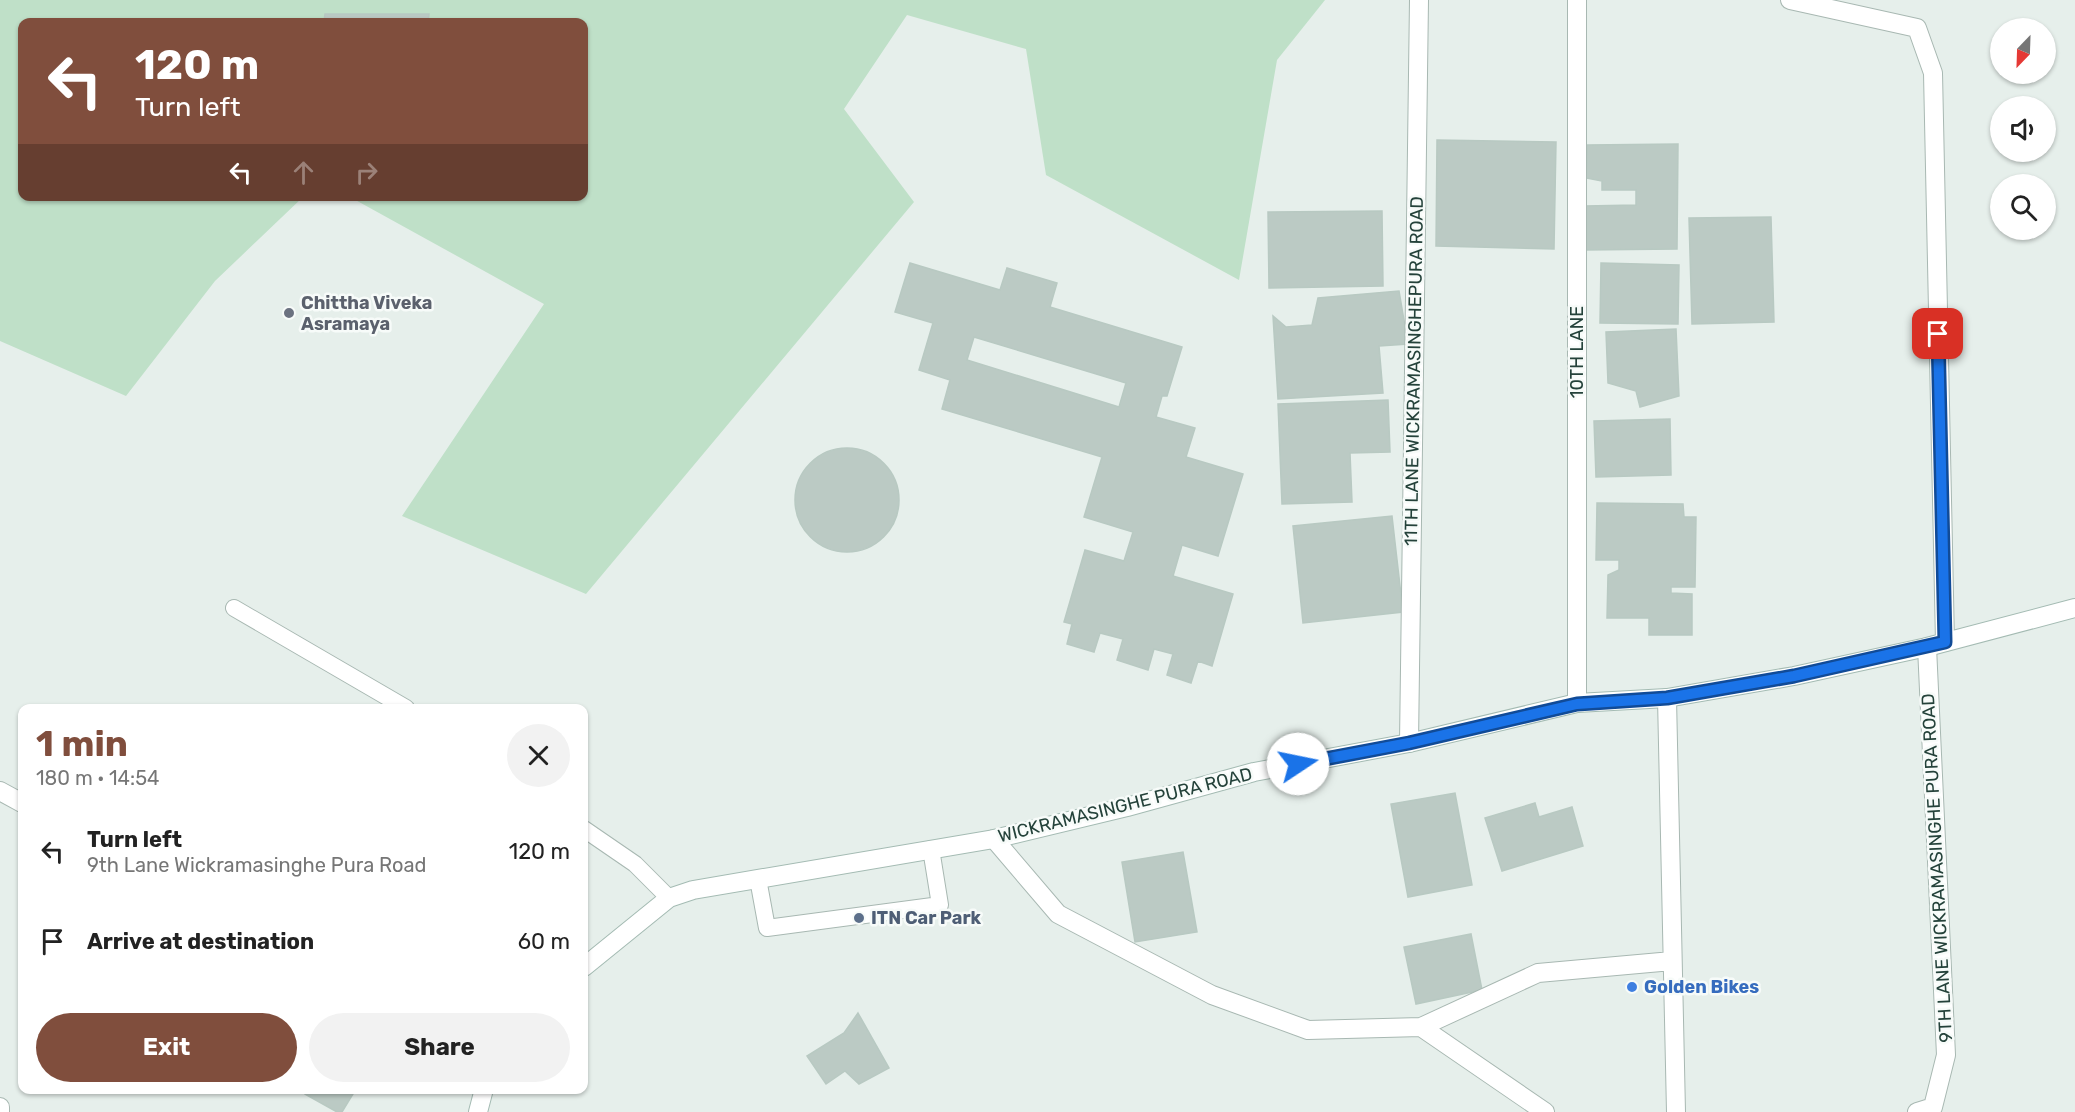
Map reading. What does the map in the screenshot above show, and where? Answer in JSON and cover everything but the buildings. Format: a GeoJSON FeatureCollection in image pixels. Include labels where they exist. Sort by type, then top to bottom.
{"type":"FeatureCollection","features":[{"type":"Feature","properties":{"kind":"street","name":"11TH LANE WICKRAMASINGHEPURA ROAD"},"geometry":{"type":"LineString","coordinates":[[1409,743],[1419,0]]}},
{"type":"Feature","properties":{"kind":"street","name":"10TH LANE"},"geometry":{"type":"LineString","coordinates":[[1577,0],[1577,704]]}},
{"type":"Feature","properties":{"kind":"street","name":"9TH LANE WICKRAMASINGHE PURA ROAD"},"geometry":{"type":"LineString","coordinates":[[1790,0],[1917,28],[1933,73],[1936,645],[1946,1055],[1933,1107],[1917,1112]]}},
{"type":"Feature","properties":{"kind":"street","name":"WICKRAMASINGHE PURA ROAD"},"geometry":{"type":"LineString","coordinates":[[588,964],[669,898],[693,890],[994,839],[1127,807],[1254,772],[1409,743],[1577,704],[1667,698],[1794,676],[1936,645],[2075,608]]}},
{"type":"Feature","properties":{"kind":"street"},"geometry":{"type":"LineString","coordinates":[[1667,698],[1676,1112]]}},
{"type":"Feature","properties":{"kind":"street"},"geometry":{"type":"LineString","coordinates":[[0,791],[18,801]]}},
{"type":"Feature","properties":{"kind":"street"},"geometry":{"type":"LineString","coordinates":[[994,839],[1058,914],[1212,995],[1308,1030],[1421,1027],[1538,973],[1672,961]]}},
{"type":"Feature","properties":{"kind":"street"},"geometry":{"type":"LineString","coordinates":[[1421,1027],[1545,1112]]}},
{"type":"Feature","properties":{"kind":"street"},"geometry":{"type":"LineString","coordinates":[[478,1112],[483,1094]]}},
{"type":"Feature","properties":{"kind":"street"},"geometry":{"type":"LineString","coordinates":[[0,1107],[0,1112]]}},
{"type":"Feature","properties":{"kind":"lane"},"geometry":{"type":"LineString","coordinates":[[234,608],[399,704]]}},
{"type":"Feature","properties":{"kind":"lane"},"geometry":{"type":"LineString","coordinates":[[588,832],[635,864],[669,898]]}},
{"type":"Feature","properties":{"kind":"lane"},"geometry":{"type":"LineString","coordinates":[[758,879],[767,928],[940,905],[932,849]]}},
{"type":"Feature","properties":{"kind":"green space"},"geometry":{"type":"Polygon","coordinates":[[[0,0],[1325,0],[1277,60],[1239,280],[1046,175],[1026,49],[907,15],[844,109],[914,202],[586,594],[402,516],[544,304],[357,201],[588,201],[588,18],[18,18],[18,201],[299,201],[215,281],[126,396],[0,341],[0,0]]]}},
{"type":"Feature","properties":{"kind":"place","name":"Chittha Viveka Asramaya"},"geometry":{"type":"Point","coordinates":[289,313]}},
{"type":"Feature","properties":{"kind":"place","name":"ITN Car Park"},"geometry":{"type":"Point","coordinates":[859,918]}},
{"type":"Feature","properties":{"kind":"place","name":"Golden Bikes"},"geometry":{"type":"Point","coordinates":[1632,987]}},
{"type":"Feature","properties":{"kind":"route"},"geometry":{"type":"LineString","coordinates":[[1298,764],[1409,743],[1577,704],[1667,698],[1794,676],[1945,642],[1938,334]]}}]}
